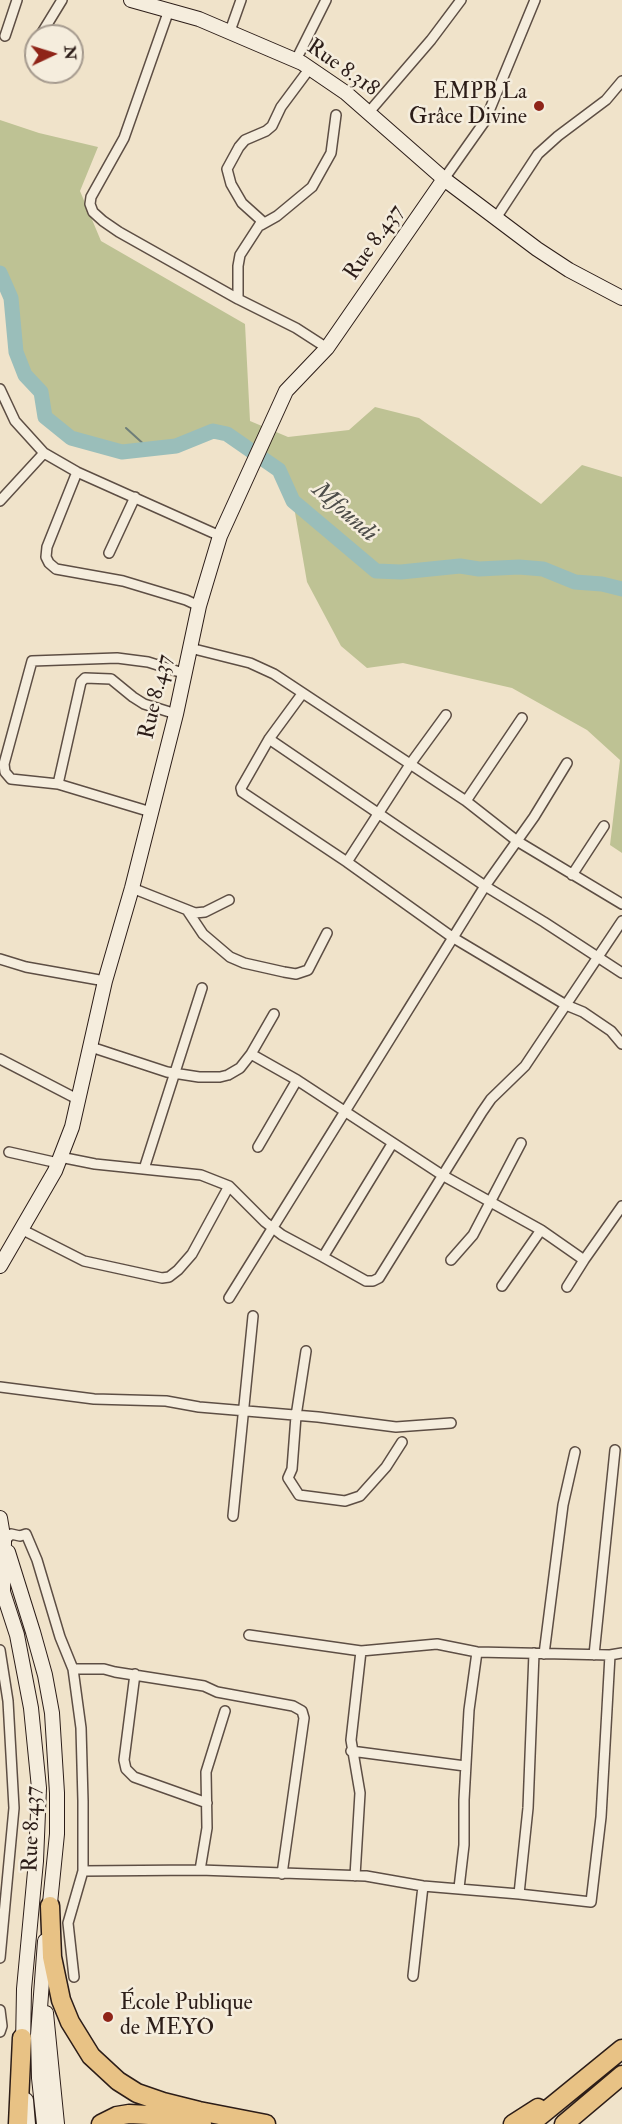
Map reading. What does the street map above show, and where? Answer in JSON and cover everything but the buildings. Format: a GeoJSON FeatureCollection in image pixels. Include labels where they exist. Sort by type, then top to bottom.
{"type":"FeatureCollection","features":[{"type":"Feature","properties":{"kind":"highway"},"geometry":{"type":"LineString","coordinates":[[50,1906],[52,1957],[61,2000],[70,2022],[91,2056],[136,2093],[163,2102],[266,2124]]}},
{"type":"Feature","properties":{"kind":"highway"},"geometry":{"type":"LineString","coordinates":[[18,2124],[22,2038]]}},
{"type":"Feature","properties":{"kind":"highway"},"geometry":{"type":"LineString","coordinates":[[530,2124],[622,2049]]}},
{"type":"Feature","properties":{"kind":"highway"},"geometry":{"type":"LineString","coordinates":[[513,2124],[598,2070]]}},
{"type":"Feature","properties":{"kind":"highway"},"geometry":{"type":"LineString","coordinates":[[564,2124],[622,2075]]}},
{"type":"Feature","properties":{"kind":"highway"},"geometry":{"type":"LineString","coordinates":[[571,2124],[593,2101]]}},
{"type":"Feature","properties":{"kind":"highway"},"geometry":{"type":"LineString","coordinates":[[101,2124],[117,2116],[129,2114],[202,2124]]}},
{"type":"Feature","properties":{"kind":"main road","name":"Rue 8.318"},"geometry":{"type":"LineString","coordinates":[[131,0],[169,10],[230,31],[310,68],[334,83],[444,179],[496,218],[569,270],[622,298]]}},
{"type":"Feature","properties":{"kind":"main road","name":"Rue 8.437"},"geometry":{"type":"LineString","coordinates":[[0,1266],[59,1160],[72,1127],[105,981],[132,888],[186,674],[199,606],[220,536],[286,391],[327,348],[444,179]]}},
{"type":"Feature","properties":{"kind":"main road","name":"Rue 8.437"},"geometry":{"type":"LineString","coordinates":[[0,1518],[4,1542],[45,1676],[52,1713],[57,1834],[42,1969],[38,2035],[39,2078],[44,2124]]}},
{"type":"Feature","properties":{"kind":"main road","name":"Rue 8.437"},"geometry":{"type":"LineString","coordinates":[[4,1542],[3,1592],[17,1635],[29,1698],[39,1788],[38,1834],[24,1989],[22,2038],[28,2124]]}},
{"type":"Feature","properties":{"kind":"main road"},"geometry":{"type":"LineString","coordinates":[[42,1969],[57,2124]]}},
{"type":"Feature","properties":{"kind":"street"},"geometry":{"type":"LineString","coordinates":[[5,36],[17,0]]}},
{"type":"Feature","properties":{"kind":"street"},"geometry":{"type":"LineString","coordinates":[[47,24],[62,0]]}},
{"type":"Feature","properties":{"kind":"street"},"geometry":{"type":"LineString","coordinates":[[230,31],[241,0]]}},
{"type":"Feature","properties":{"kind":"street"},"geometry":{"type":"LineString","coordinates":[[296,60],[326,0]]}},
{"type":"Feature","properties":{"kind":"street"},"geometry":{"type":"LineString","coordinates":[[369,112],[431,40],[461,0]]}},
{"type":"Feature","properties":{"kind":"street"},"geometry":{"type":"LineString","coordinates":[[444,179],[485,121],[535,0]]}},
{"type":"Feature","properties":{"kind":"street"},"geometry":{"type":"LineString","coordinates":[[169,10],[124,138],[91,197],[90,204],[93,212],[119,232],[238,299],[301,331],[327,348]]}},
{"type":"Feature","properties":{"kind":"street"},"geometry":{"type":"LineString","coordinates":[[261,225],[261,219],[242,203],[228,177],[227,169],[238,147],[245,140],[272,126],[280,107],[310,68]]}},
{"type":"Feature","properties":{"kind":"street"},"geometry":{"type":"LineString","coordinates":[[496,218],[538,154],[606,100],[622,81]]}},
{"type":"Feature","properties":{"kind":"street"},"geometry":{"type":"LineString","coordinates":[[238,299],[240,255],[261,225],[278,216],[312,187],[331,153],[336,115]]}},
{"type":"Feature","properties":{"kind":"street"},"geometry":{"type":"LineString","coordinates":[[0,389],[15,421],[44,453],[77,472],[220,536]]}},
{"type":"Feature","properties":{"kind":"street"},"geometry":{"type":"LineString","coordinates":[[0,501],[44,453]]}},
{"type":"Feature","properties":{"kind":"street"},"geometry":{"type":"LineString","coordinates":[[77,472],[47,547],[46,556],[49,563],[56,569],[123,581],[199,606]]}},
{"type":"Feature","properties":{"kind":"street"},"geometry":{"type":"LineString","coordinates":[[109,553],[135,497]]}},
{"type":"Feature","properties":{"kind":"street"},"geometry":{"type":"LineString","coordinates":[[190,648],[262,668],[411,763],[466,801],[517,841],[622,904]]}},
{"type":"Feature","properties":{"kind":"street"},"geometry":{"type":"LineString","coordinates":[[151,812],[58,784],[15,780],[5,772],[4,764],[32,662],[117,658],[148,662],[186,674]]}},
{"type":"Feature","properties":{"kind":"street"},"geometry":{"type":"LineString","coordinates":[[58,784],[81,682],[85,678],[111,679],[144,704],[176,714]]}},
{"type":"Feature","properties":{"kind":"street"},"geometry":{"type":"LineString","coordinates":[[302,694],[269,739],[241,788],[242,792],[347,862],[452,937],[595,1020],[611,1031],[622,1044]]}},
{"type":"Feature","properties":{"kind":"street"},"geometry":{"type":"LineString","coordinates":[[347,862],[411,763],[446,715]]}},
{"type":"Feature","properties":{"kind":"street"},"geometry":{"type":"LineString","coordinates":[[466,801],[522,718]]}},
{"type":"Feature","properties":{"kind":"street"},"geometry":{"type":"LineString","coordinates":[[269,739],[485,886],[622,973]]}},
{"type":"Feature","properties":{"kind":"street"},"geometry":{"type":"LineString","coordinates":[[229,1298],[452,937],[567,763]]}},
{"type":"Feature","properties":{"kind":"street"},"geometry":{"type":"LineString","coordinates":[[572,874],[604,826]]}},
{"type":"Feature","properties":{"kind":"street"},"geometry":{"type":"LineString","coordinates":[[132,888],[195,913],[205,912],[229,900]]}},
{"type":"Feature","properties":{"kind":"street"},"geometry":{"type":"LineString","coordinates":[[187,910],[203,934],[230,957],[244,963],[291,974],[308,970],[327,933]]}},
{"type":"Feature","properties":{"kind":"street"},"geometry":{"type":"LineString","coordinates":[[9,1152],[59,1160],[201,1175],[230,1185],[274,1228],[366,1281],[373,1281],[379,1278],[491,1099],[525,1066],[622,921]]}},
{"type":"Feature","properties":{"kind":"street"},"geometry":{"type":"LineString","coordinates":[[0,960],[105,981]]}},
{"type":"Feature","properties":{"kind":"street"},"geometry":{"type":"LineString","coordinates":[[144,1169],[202,988]]}},
{"type":"Feature","properties":{"kind":"street"},"geometry":{"type":"LineString","coordinates":[[91,1047],[174,1073],[199,1077],[228,1076],[240,1068],[251,1054],[274,1014]]}},
{"type":"Feature","properties":{"kind":"street"},"geometry":{"type":"LineString","coordinates":[[251,1054],[346,1111],[392,1144],[442,1175],[541,1230],[584,1260]]}},
{"type":"Feature","properties":{"kind":"street"},"geometry":{"type":"LineString","coordinates":[[0,1059],[79,1100]]}},
{"type":"Feature","properties":{"kind":"street"},"geometry":{"type":"LineString","coordinates":[[258,1146],[297,1080]]}},
{"type":"Feature","properties":{"kind":"street"},"geometry":{"type":"LineString","coordinates":[[451,1260],[473,1235],[521,1143]]}},
{"type":"Feature","properties":{"kind":"street"},"geometry":{"type":"LineString","coordinates":[[323,1257],[392,1144]]}},
{"type":"Feature","properties":{"kind":"street"},"geometry":{"type":"LineString","coordinates":[[21,1229],[84,1261],[162,1278],[169,1277],[192,1254],[230,1185]]}},
{"type":"Feature","properties":{"kind":"street"},"geometry":{"type":"LineString","coordinates":[[567,1287],[622,1206]]}},
{"type":"Feature","properties":{"kind":"street"},"geometry":{"type":"LineString","coordinates":[[502,1286],[541,1230]]}},
{"type":"Feature","properties":{"kind":"street"},"geometry":{"type":"LineString","coordinates":[[234,1516],[253,1316]]}},
{"type":"Feature","properties":{"kind":"street"},"geometry":{"type":"LineString","coordinates":[[306,1351],[296,1416],[292,1469],[288,1478],[299,1495],[345,1502],[360,1496],[386,1467],[402,1442]]}},
{"type":"Feature","properties":{"kind":"street"},"geometry":{"type":"LineString","coordinates":[[0,1387],[94,1399],[166,1401],[199,1407],[318,1417],[396,1427],[451,1424]]}},
{"type":"Feature","properties":{"kind":"street"},"geometry":{"type":"LineString","coordinates":[[594,1655],[615,1449]]}},
{"type":"Feature","properties":{"kind":"street"},"geometry":{"type":"LineString","coordinates":[[519,1894],[528,1808],[539,1653],[563,1505],[575,1452]]}},
{"type":"Feature","properties":{"kind":"street"},"geometry":{"type":"LineString","coordinates":[[4,1542],[11,1534],[20,1536],[26,1534],[37,1560],[60,1637],[73,1668],[81,1728],[83,1871],[68,1923],[74,1977]]}},
{"type":"Feature","properties":{"kind":"street"},"geometry":{"type":"LineString","coordinates":[[249,1635],[361,1650],[436,1644],[477,1652],[594,1655],[622,1653]]}},
{"type":"Feature","properties":{"kind":"street"},"geometry":{"type":"LineString","coordinates":[[0,1650],[14,1808],[0,1958]]}},
{"type":"Feature","properties":{"kind":"street"},"geometry":{"type":"LineString","coordinates":[[356,1876],[360,1793],[351,1751],[351,1740],[361,1650]]}},
{"type":"Feature","properties":{"kind":"street"},"geometry":{"type":"LineString","coordinates":[[459,1888],[464,1845],[465,1766],[469,1710],[477,1652]]}},
{"type":"Feature","properties":{"kind":"street"},"geometry":{"type":"LineString","coordinates":[[83,1871],[200,1870],[356,1876],[423,1886],[591,1902],[602,1817],[610,1655]]}},
{"type":"Feature","properties":{"kind":"street"},"geometry":{"type":"LineString","coordinates":[[73,1668],[104,1668],[187,1685],[204,1686],[217,1692],[293,1706],[302,1711],[303,1727],[282,1874]]}},
{"type":"Feature","properties":{"kind":"street"},"geometry":{"type":"LineString","coordinates":[[135,1674],[124,1760],[126,1770],[135,1777],[207,1803]]}},
{"type":"Feature","properties":{"kind":"street"},"geometry":{"type":"LineString","coordinates":[[200,1870],[207,1828],[206,1772],[225,1711]]}},
{"type":"Feature","properties":{"kind":"street"},"geometry":{"type":"LineString","coordinates":[[351,1751],[465,1766]]}},
{"type":"Feature","properties":{"kind":"street"},"geometry":{"type":"LineString","coordinates":[[0,1853],[11,1854]]}},
{"type":"Feature","properties":{"kind":"street"},"geometry":{"type":"LineString","coordinates":[[412,1976],[423,1886]]}},
{"type":"Feature","properties":{"kind":"street"},"geometry":{"type":"LineString","coordinates":[[0,2010],[2,2026],[0,2032]]}},
{"type":"Feature","properties":{"kind":"green space"},"geometry":{"type":"Polygon","coordinates":[[[0,120],[39,133],[98,147],[80,191],[101,241],[245,324],[250,421],[288,437],[349,430],[375,407],[419,418],[541,504],[582,465],[622,477],[622,853],[610,845],[620,760],[587,730],[512,688],[403,663],[367,668],[341,646],[307,582],[293,501],[279,470],[226,434],[213,431],[176,446],[122,452],[71,438],[45,417],[41,392],[25,375],[16,352],[11,298],[0,273],[0,120]]]}},
{"type":"Feature","properties":{"kind":"waterway","name":"Mfoundi"},"geometry":{"type":"LineString","coordinates":[[0,273],[11,298],[16,352],[25,375],[41,392],[45,417],[71,438],[122,452],[176,446],[213,431],[227,434],[279,470],[293,501],[376,571],[401,572],[460,566],[479,569],[519,567],[543,569],[575,582],[602,584],[622,589]]}},
{"type":"Feature","properties":{"kind":"waterway"},"geometry":{"type":"LineString","coordinates":[[126,428],[148,448]]}},
{"type":"Feature","properties":{"kind":"place","name":"EMPB La Grâce Divine"},"geometry":{"type":"Point","coordinates":[539,106]}},
{"type":"Feature","properties":{"kind":"place","name":"École Publique de MEYO"},"geometry":{"type":"Point","coordinates":[108,2017]}}]}
